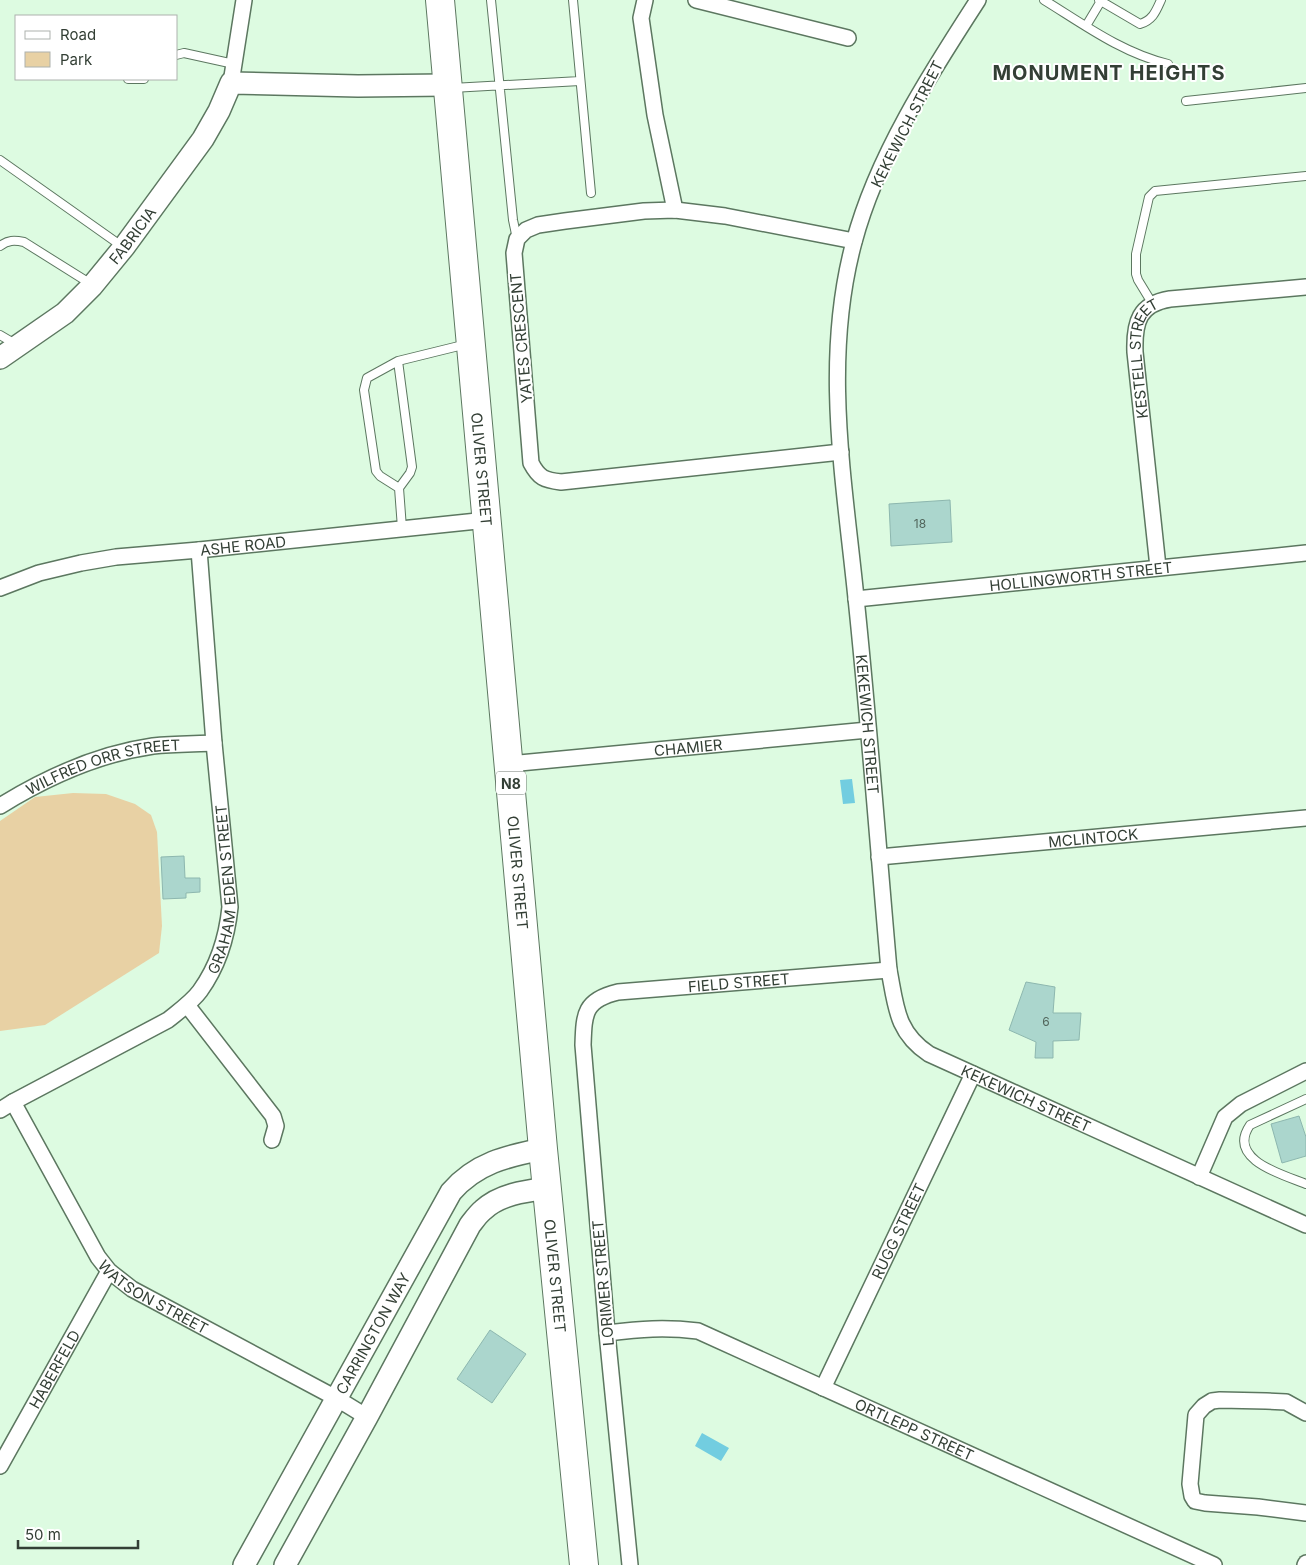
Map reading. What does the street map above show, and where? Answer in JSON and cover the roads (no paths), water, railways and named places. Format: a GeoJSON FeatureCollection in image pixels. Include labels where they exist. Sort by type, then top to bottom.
{"type":"FeatureCollection","features":[{"type":"Feature","properties":{"kind":"highway","name":"OLIVER STREET"},"geometry":{"type":"LineString","coordinates":[[440,0],[446,87],[471,343],[543,1149],[584,1565]]}},
{"type":"Feature","properties":{"kind":"street","name":"FABRICIA"},"geometry":{"type":"LineString","coordinates":[[0,358],[65,313],[92,286],[124,247],[203,139],[219,111],[233,74],[244,0]]}},
{"type":"Feature","properties":{"kind":"street"},"geometry":{"type":"LineString","coordinates":[[644,0],[641,18],[655,115],[675,210]]}},
{"type":"Feature","properties":{"kind":"street"},"geometry":{"type":"LineString","coordinates":[[696,0],[848,38]]}},
{"type":"Feature","properties":{"kind":"street","name":"KEKEWICH STREET"},"geometry":{"type":"LineString","coordinates":[[978,0],[929,77],[889,152],[870,196],[854,241],[843,293],[839,328],[837,386],[841,452],[889,970],[899,1018],[905,1031],[917,1046],[929,1054],[1306,1225]]}},
{"type":"Feature","properties":{"kind":"street"},"geometry":{"type":"LineString","coordinates":[[233,74],[358,86],[446,87]]}},
{"type":"Feature","properties":{"kind":"street"},"geometry":{"type":"LineString","coordinates":[[517,239],[526,230],[547,224],[644,211],[675,210],[725,216],[854,241]]}},
{"type":"Feature","properties":{"kind":"street","name":"YATES CRESCENT"},"geometry":{"type":"LineString","coordinates":[[517,239],[514,253],[531,463],[536,474],[547,481],[561,482],[841,452]]}},
{"type":"Feature","properties":{"kind":"street","name":"KESTELL STREET"},"geometry":{"type":"LineString","coordinates":[[1158,567],[1135,343],[1137,324],[1141,315],[1152,304],[1170,299],[1306,287]]}},
{"type":"Feature","properties":{"kind":"street","name":"ASHE ROAD"},"geometry":{"type":"LineString","coordinates":[[0,588],[39,573],[116,557],[487,520]]}},
{"type":"Feature","properties":{"kind":"street","name":"GRAHAM EDEN STREET"},"geometry":{"type":"LineString","coordinates":[[0,1110],[168,1020],[200,991],[217,962],[227,933],[230,907],[198,550]]}},
{"type":"Feature","properties":{"kind":"street","name":"HOLLINGWORTH STREET"},"geometry":{"type":"LineString","coordinates":[[856,598],[1306,553]]}},
{"type":"Feature","properties":{"kind":"street","name":"CHAMIER"},"geometry":{"type":"LineString","coordinates":[[509,764],[868,730]]}},
{"type":"Feature","properties":{"kind":"street","name":"WILFRED ORR STREET"},"geometry":{"type":"LineString","coordinates":[[0,806],[50,777],[99,758],[152,746],[214,743]]}},
{"type":"Feature","properties":{"kind":"street","name":"MCLINTOCK"},"geometry":{"type":"LineString","coordinates":[[879,857],[1306,818]]}},
{"type":"Feature","properties":{"kind":"street","name":"FIELD STREET"},"geometry":{"type":"LineString","coordinates":[[593,1003],[605,995],[618,992],[889,970]]}},
{"type":"Feature","properties":{"kind":"street","name":"LORIMER STREET"},"geometry":{"type":"LineString","coordinates":[[593,1003],[586,1012],[583,1045],[630,1565]]}},
{"type":"Feature","properties":{"kind":"street"},"geometry":{"type":"LineString","coordinates":[[187,1004],[273,1116],[276,1126],[272,1140]]}},
{"type":"Feature","properties":{"kind":"street"},"geometry":{"type":"LineString","coordinates":[[1199,1177],[1225,1117],[1240,1104],[1306,1071]]}},
{"type":"Feature","properties":{"kind":"street","name":"RUGG STREET"},"geometry":{"type":"LineString","coordinates":[[823,1388],[973,1074]]}},
{"type":"Feature","properties":{"kind":"street","name":"WATSON STREET"},"geometry":{"type":"LineString","coordinates":[[13,1102],[89,1241],[109,1271],[132,1289],[336,1398],[367,1417]]}},
{"type":"Feature","properties":{"kind":"street","name":"CARRINGTON WAY"},"geometry":{"type":"LineString","coordinates":[[244,1565],[451,1192],[469,1173],[482,1166],[543,1149]]}},
{"type":"Feature","properties":{"kind":"street"},"geometry":{"type":"LineString","coordinates":[[285,1565],[470,1225],[484,1209],[502,1198],[517,1193],[548,1188]]}},
{"type":"Feature","properties":{"kind":"street","name":"HABERFELD"},"geometry":{"type":"LineString","coordinates":[[0,1466],[109,1271]]}},
{"type":"Feature","properties":{"kind":"street","name":"ORTLEPP STREET"},"geometry":{"type":"LineString","coordinates":[[608,1333],[671,1328],[698,1331],[1214,1565]]}},
{"type":"Feature","properties":{"kind":"street"},"geometry":{"type":"LineString","coordinates":[[1306,1413],[1286,1402],[1212,1401],[1204,1406],[1196,1415],[1190,1484],[1195,1501],[1306,1514]]}},
{"type":"Feature","properties":{"kind":"lane"},"geometry":{"type":"LineString","coordinates":[[491,0],[513,220],[517,239]]}},
{"type":"Feature","properties":{"kind":"lane"},"geometry":{"type":"LineString","coordinates":[[573,0],[591,193]]}},
{"type":"Feature","properties":{"kind":"lane"},"geometry":{"type":"LineString","coordinates":[[1044,0],[1135,54],[1168,64]]}},
{"type":"Feature","properties":{"kind":"lane"},"geometry":{"type":"LineString","coordinates":[[1086,26],[1100,1],[1140,24],[1154,16],[1161,0]]}},
{"type":"Feature","properties":{"kind":"lane"},"geometry":{"type":"LineString","coordinates":[[178,54],[184,53],[233,74]]}},
{"type":"Feature","properties":{"kind":"lane"},"geometry":{"type":"LineString","coordinates":[[446,87],[580,81]]}},
{"type":"Feature","properties":{"kind":"lane"},"geometry":{"type":"LineString","coordinates":[[1186,101],[1306,88]]}},
{"type":"Feature","properties":{"kind":"lane"},"geometry":{"type":"LineString","coordinates":[[0,160],[124,247]]}},
{"type":"Feature","properties":{"kind":"lane"},"geometry":{"type":"LineString","coordinates":[[1152,304],[1138,280],[1136,254],[1149,196],[1155,191],[1306,176]]}},
{"type":"Feature","properties":{"kind":"lane"},"geometry":{"type":"LineString","coordinates":[[0,246],[15,240],[24,242],[92,286]]}},
{"type":"Feature","properties":{"kind":"lane"},"geometry":{"type":"LineString","coordinates":[[0,335],[19,346]]}},
{"type":"Feature","properties":{"kind":"lane"},"geometry":{"type":"LineString","coordinates":[[399,488],[380,476],[376,471],[364,384],[367,378],[398,361],[471,343]]}},
{"type":"Feature","properties":{"kind":"lane"},"geometry":{"type":"LineString","coordinates":[[398,361],[412,467],[399,488],[402,528]]}},
{"type":"Feature","properties":{"kind":"lane"},"geometry":{"type":"LineString","coordinates":[[1306,1099],[1250,1125],[1246,1131],[1244,1141],[1247,1152],[1256,1162],[1306,1184]]}},
{"type":"Feature","properties":{"kind":"water"},"geometry":{"type":"Polygon","coordinates":[[[852,779],[855,803],[843,804],[840,780],[852,779]]]}},
{"type":"Feature","properties":{"kind":"water"},"geometry":{"type":"Polygon","coordinates":[[[702,1433],[729,1448],[721,1461],[695,1446],[702,1433]]]}},
{"type":"Feature","properties":{"kind":"district","name":"MONUMENT HEIGHTS"},"geometry":{"type":"Point","coordinates":[1109,73]}}]}
